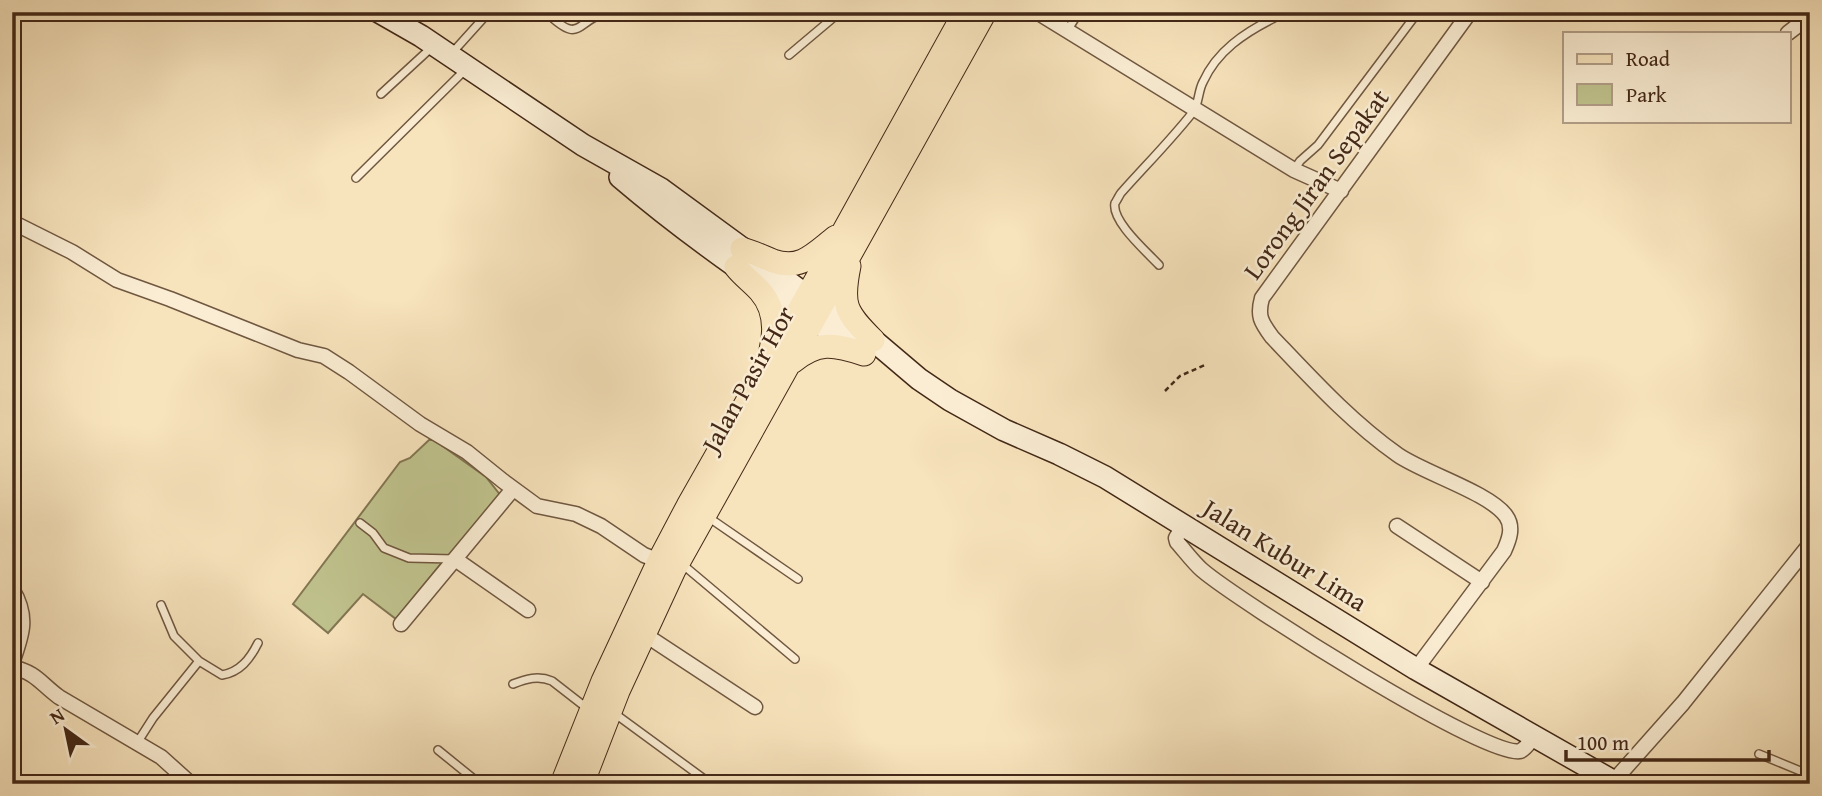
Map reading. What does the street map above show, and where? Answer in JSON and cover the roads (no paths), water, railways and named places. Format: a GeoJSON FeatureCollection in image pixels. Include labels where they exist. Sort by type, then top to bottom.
{"type":"FeatureCollection","features":[{"type":"Feature","properties":{"kind":"main road","name":"Jalan Kubur Lima"},"geometry":{"type":"LineString","coordinates":[[379,12],[442,50],[583,145],[661,189],[739,258],[950,400],[1004,430],[1059,453],[1105,477],[1416,669],[1614,783]]}},
{"type":"Feature","properties":{"kind":"main road","name":"Jalan Pasir Hor"},"geometry":{"type":"LineString","coordinates":[[848,242],[965,12]]}},
{"type":"Feature","properties":{"kind":"main road","name":"Jalan Pasir Hor"},"geometry":{"type":"LineString","coordinates":[[562,784],[644,634],[669,561],[810,308],[985,12]]}},
{"type":"Feature","properties":{"kind":"main road"},"geometry":{"type":"LineString","coordinates":[[848,242],[846,302],[849,314],[868,347],[823,345],[779,362],[773,313],[761,292],[744,276],[739,258],[787,265],[799,263],[848,242]]}},
{"type":"Feature","properties":{"kind":"main road","name":"Jalan Pasir Hor"},"geometry":{"type":"LineString","coordinates":[[582,784],[601,710],[633,615],[704,514],[779,362]]}},
{"type":"Feature","properties":{"kind":"street"},"geometry":{"type":"LineString","coordinates":[[1037,12],[1294,170],[1341,191]]}},
{"type":"Feature","properties":{"kind":"street","name":"Lorong Jiran Sepakat"},"geometry":{"type":"LineString","coordinates":[[1416,669],[1504,551],[1510,536],[1510,522],[1504,513],[1487,501],[1401,457],[1360,426],[1272,337],[1258,312],[1262,298],[1470,12]]}},
{"type":"Feature","properties":{"kind":"street"},"geometry":{"type":"LineString","coordinates":[[1789,32],[1807,15]]}},
{"type":"Feature","properties":{"kind":"street"},"geometry":{"type":"LineString","coordinates":[[12,222],[72,252],[117,280],[298,350],[324,356],[420,424],[467,452],[537,506],[576,514],[601,526],[644,555],[669,561]]}},
{"type":"Feature","properties":{"kind":"street"},"geometry":{"type":"LineString","coordinates":[[401,624],[513,489]]}},
{"type":"Feature","properties":{"kind":"street"},"geometry":{"type":"LineString","coordinates":[[1184,526],[1177,542],[1201,569],[1257,609],[1399,698],[1507,750],[1524,749],[1534,736]]}},
{"type":"Feature","properties":{"kind":"street"},"geometry":{"type":"LineString","coordinates":[[1397,526],[1482,582]]}},
{"type":"Feature","properties":{"kind":"street"},"geometry":{"type":"LineString","coordinates":[[1614,783],[1683,703],[1810,544]]}},
{"type":"Feature","properties":{"kind":"street"},"geometry":{"type":"LineString","coordinates":[[455,559],[528,610]]}},
{"type":"Feature","properties":{"kind":"street"},"geometry":{"type":"LineString","coordinates":[[12,589],[23,618],[22,632],[12,665],[35,675],[59,697],[161,757],[191,784]]}},
{"type":"Feature","properties":{"kind":"street"},"geometry":{"type":"LineString","coordinates":[[644,634],[754,707]]}},
{"type":"Feature","properties":{"kind":"lane"},"geometry":{"type":"LineString","coordinates":[[381,94],[489,12]]}},
{"type":"Feature","properties":{"kind":"lane"},"geometry":{"type":"LineString","coordinates":[[546,12],[568,30],[576,30],[597,15],[611,12]]}},
{"type":"Feature","properties":{"kind":"lane"},"geometry":{"type":"LineString","coordinates":[[789,55],[840,12]]}},
{"type":"Feature","properties":{"kind":"lane"},"geometry":{"type":"LineString","coordinates":[[1068,31],[1079,12]]}},
{"type":"Feature","properties":{"kind":"lane"},"geometry":{"type":"LineString","coordinates":[[1294,170],[1318,145],[1418,12]]}},
{"type":"Feature","properties":{"kind":"lane"},"geometry":{"type":"LineString","coordinates":[[1159,265],[1120,222],[1115,212],[1115,203],[1195,109],[1207,72],[1220,55],[1236,41],[1273,18]]}},
{"type":"Feature","properties":{"kind":"lane"},"geometry":{"type":"LineString","coordinates":[[356,178],[467,67]]}},
{"type":"Feature","properties":{"kind":"lane"},"geometry":{"type":"LineString","coordinates":[[704,514],[798,579]]}},
{"type":"Feature","properties":{"kind":"lane"},"geometry":{"type":"LineString","coordinates":[[360,523],[373,533],[384,548],[409,558],[455,559]]}},
{"type":"Feature","properties":{"kind":"lane"},"geometry":{"type":"LineString","coordinates":[[669,561],[795,659]]}},
{"type":"Feature","properties":{"kind":"lane"},"geometry":{"type":"LineString","coordinates":[[162,605],[174,636],[199,661],[222,675],[240,668],[258,643]]}},
{"type":"Feature","properties":{"kind":"lane"},"geometry":{"type":"LineString","coordinates":[[137,743],[199,661]]}},
{"type":"Feature","properties":{"kind":"lane"},"geometry":{"type":"LineString","coordinates":[[513,684],[531,678],[552,681],[601,710],[711,784]]}},
{"type":"Feature","properties":{"kind":"lane"},"geometry":{"type":"LineString","coordinates":[[438,750],[480,784]]}},
{"type":"Feature","properties":{"kind":"lane"},"geometry":{"type":"LineString","coordinates":[[1759,754],[1810,775]]}}]}
